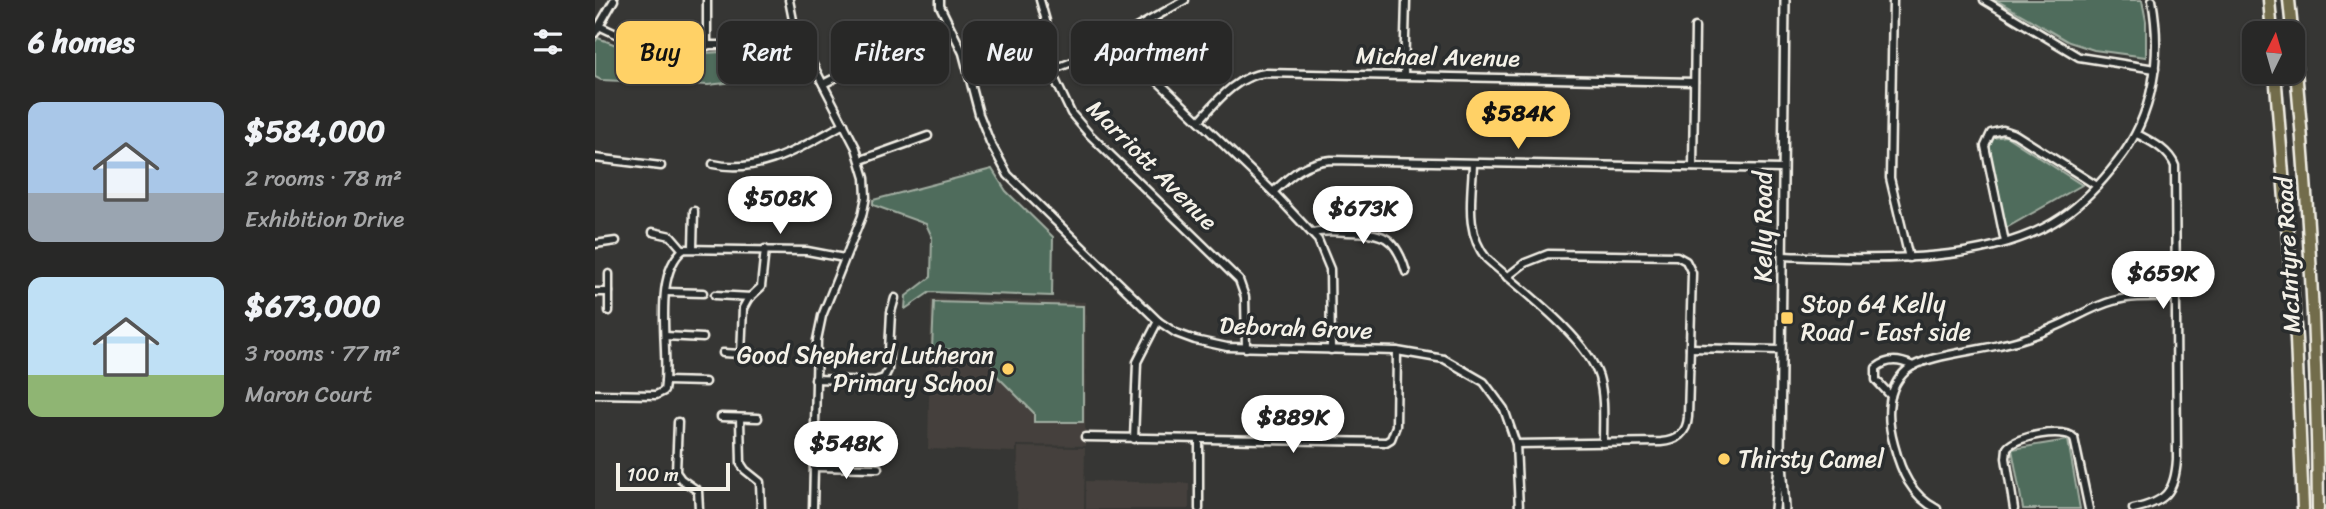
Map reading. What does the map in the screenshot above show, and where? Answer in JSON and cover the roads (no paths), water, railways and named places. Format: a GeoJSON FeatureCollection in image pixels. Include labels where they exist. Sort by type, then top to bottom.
{"type":"FeatureCollection","features":[{"type":"Feature","properties":{"kind":"main road"},"geometry":{"type":"LineString","coordinates":[[2269,0],[2271,21]]}},
{"type":"Feature","properties":{"kind":"main road","name":"McIntyre Road"},"geometry":{"type":"LineString","coordinates":[[2289,0],[2301,109],[2315,371],[2319,506]]}},
{"type":"Feature","properties":{"kind":"main road","name":"McIntyre Road"},"geometry":{"type":"LineString","coordinates":[[2276,84],[2296,339],[2303,509]]}},
{"type":"Feature","properties":{"kind":"main road"},"geometry":{"type":"LineString","coordinates":[[2297,509],[2302,492]]}},
{"type":"Feature","properties":{"kind":"street"},"geometry":{"type":"LineString","coordinates":[[595,33],[614,0]]}},
{"type":"Feature","properties":{"kind":"street"},"geometry":{"type":"LineString","coordinates":[[706,46],[707,0]]}},
{"type":"Feature","properties":{"kind":"street"},"geometry":{"type":"LineString","coordinates":[[789,0],[793,21]]}},
{"type":"Feature","properties":{"kind":"street","name":"Deborah Grove"},"geometry":{"type":"LineString","coordinates":[[940,0],[940,6],[963,53],[979,114],[1008,175],[1159,321],[1175,333],[1195,340],[1246,348],[1397,351],[1437,356],[1484,382],[1504,409],[1516,444],[1519,509]]}},
{"type":"Feature","properties":{"kind":"street","name":"Marriott Avenue"},"geometry":{"type":"LineString","coordinates":[[1040,0],[1046,21]]}},
{"type":"Feature","properties":{"kind":"street"},"geometry":{"type":"LineString","coordinates":[[1148,21],[1185,0]]}},
{"type":"Feature","properties":{"kind":"street"},"geometry":{"type":"LineString","coordinates":[[1404,75],[1406,0]]}},
{"type":"Feature","properties":{"kind":"street","name":"Kelly Road"},"geometry":{"type":"LineString","coordinates":[[1775,509],[1780,453],[1785,0]]}},
{"type":"Feature","properties":{"kind":"street"},"geometry":{"type":"LineString","coordinates":[[1893,0],[1890,178],[1909,258]]}},
{"type":"Feature","properties":{"kind":"street"},"geometry":{"type":"LineString","coordinates":[[1984,0],[2079,57],[2155,69]]}},
{"type":"Feature","properties":{"kind":"street"},"geometry":{"type":"LineString","coordinates":[[1782,256],[1909,258],[1962,251],[2023,236],[2060,218],[2097,186],[2122,157],[2137,134],[2150,96],[2155,69],[2156,37],[2152,0]]}},
{"type":"Feature","properties":{"kind":"street"},"geometry":{"type":"LineString","coordinates":[[599,26],[621,38],[643,44],[718,45]]}},
{"type":"Feature","properties":{"kind":"street"},"geometry":{"type":"LineString","coordinates":[[1693,167],[1695,27]]}},
{"type":"Feature","properties":{"kind":"street"},"geometry":{"type":"LineString","coordinates":[[813,509],[816,347],[820,324],[865,204],[865,178],[861,160],[817,72]]}},
{"type":"Feature","properties":{"kind":"street","name":"Michael Avenue"},"geometry":{"type":"LineString","coordinates":[[1199,121],[1233,87],[1258,74],[1694,82]]}},
{"type":"Feature","properties":{"kind":"street"},"geometry":{"type":"LineString","coordinates":[[823,84],[831,80]]}},
{"type":"Feature","properties":{"kind":"street","name":"Marriott Avenue"},"geometry":{"type":"LineString","coordinates":[[1057,84],[1064,103],[1082,127],[1239,280],[1245,297],[1246,348]]}},
{"type":"Feature","properties":{"kind":"street"},"geometry":{"type":"LineString","coordinates":[[1161,84],[1313,233],[1327,257],[1330,269],[1331,350]]}},
{"type":"Feature","properties":{"kind":"street"},"geometry":{"type":"LineString","coordinates":[[713,164],[736,167],[764,163],[844,124]]}},
{"type":"Feature","properties":{"kind":"street"},"geometry":{"type":"LineString","coordinates":[[2005,242],[1985,146],[1991,133],[2003,130],[2015,134],[2097,186]]}},
{"type":"Feature","properties":{"kind":"street"},"geometry":{"type":"LineString","coordinates":[[2133,509],[2161,500],[2175,479],[2177,297],[2175,166],[2171,157],[2161,148],[2137,134]]}},
{"type":"Feature","properties":{"kind":"street"},"geometry":{"type":"LineString","coordinates":[[861,160],[928,136]]}},
{"type":"Feature","properties":{"kind":"street"},"geometry":{"type":"LineString","coordinates":[[595,158],[661,166]]}},
{"type":"Feature","properties":{"kind":"street"},"geometry":{"type":"LineString","coordinates":[[1273,192],[1302,168],[1324,161],[1782,169]]}},
{"type":"Feature","properties":{"kind":"street"},"geometry":{"type":"LineString","coordinates":[[1473,164],[1473,233],[1482,253],[1566,330],[1595,369],[1601,391],[1603,443]]}},
{"type":"Feature","properties":{"kind":"street"},"geometry":{"type":"LineString","coordinates":[[693,247],[694,211]]}},
{"type":"Feature","properties":{"kind":"street"},"geometry":{"type":"LineString","coordinates":[[653,233],[669,235],[683,250]]}},
{"type":"Feature","properties":{"kind":"street"},"geometry":{"type":"LineString","coordinates":[[1313,233],[1378,233],[1388,239],[1399,252],[1406,272]]}},
{"type":"Feature","properties":{"kind":"street"},"geometry":{"type":"LineString","coordinates":[[595,244],[616,241]]}},
{"type":"Feature","properties":{"kind":"street"},"geometry":{"type":"LineString","coordinates":[[595,394],[663,393],[666,292],[672,266],[683,250],[693,247],[813,251],[844,258]]}},
{"type":"Feature","properties":{"kind":"street"},"geometry":{"type":"LineString","coordinates":[[741,354],[742,311],[762,285],[765,249]]}},
{"type":"Feature","properties":{"kind":"street"},"geometry":{"type":"LineString","coordinates":[[1507,277],[1525,263],[1548,254],[1682,258],[1689,264],[1692,273],[1687,425],[1682,433],[1668,442],[1516,444]]}},
{"type":"Feature","properties":{"kind":"street"},"geometry":{"type":"LineString","coordinates":[[609,274],[609,311]]}},
{"type":"Feature","properties":{"kind":"street"},"geometry":{"type":"LineString","coordinates":[[595,292],[609,292]]}},
{"type":"Feature","properties":{"kind":"street"},"geometry":{"type":"LineString","coordinates":[[666,292],[703,293]]}},
{"type":"Feature","properties":{"kind":"street"},"geometry":{"type":"LineString","coordinates":[[715,295],[751,297]]}},
{"type":"Feature","properties":{"kind":"street"},"geometry":{"type":"LineString","coordinates":[[1937,509],[1927,503],[1909,484],[1898,458],[1889,418],[1891,396],[1900,377],[1913,366],[2016,341],[2058,326],[2112,301],[2134,297],[2177,297]]}},
{"type":"Feature","properties":{"kind":"street"},"geometry":{"type":"LineString","coordinates":[[815,379],[875,381],[884,378],[888,370],[891,312],[895,298]]}},
{"type":"Feature","properties":{"kind":"street"},"geometry":{"type":"LineString","coordinates":[[1135,439],[1137,362],[1159,321]]}},
{"type":"Feature","properties":{"kind":"street"},"geometry":{"type":"LineString","coordinates":[[665,336],[703,338]]}},
{"type":"Feature","properties":{"kind":"street"},"geometry":{"type":"LineString","coordinates":[[1691,348],[1781,350]]}},
{"type":"Feature","properties":{"kind":"street"},"geometry":{"type":"LineString","coordinates":[[1085,437],[1373,443],[1389,441],[1394,436],[1396,426],[1397,351]]}},
{"type":"Feature","properties":{"kind":"street"},"geometry":{"type":"LineString","coordinates":[[723,353],[760,355]]}},
{"type":"Feature","properties":{"kind":"street"},"geometry":{"type":"LineString","coordinates":[[1891,396],[1876,380],[1876,368],[1891,361],[1913,366]]}},
{"type":"Feature","properties":{"kind":"street"},"geometry":{"type":"LineString","coordinates":[[665,381],[705,382]]}},
{"type":"Feature","properties":{"kind":"street"},"geometry":{"type":"LineString","coordinates":[[721,417],[758,418]]}},
{"type":"Feature","properties":{"kind":"street"},"geometry":{"type":"LineString","coordinates":[[740,418],[741,464],[760,482],[761,509]]}},
{"type":"Feature","properties":{"kind":"street"},"geometry":{"type":"LineString","coordinates":[[678,422],[676,472],[698,491],[699,509]]}},
{"type":"Feature","properties":{"kind":"street"},"geometry":{"type":"LineString","coordinates":[[2014,509],[2006,458],[2007,448],[2018,439],[2060,432],[2069,433],[2074,438],[2089,509]]}},
{"type":"Feature","properties":{"kind":"street"},"geometry":{"type":"LineString","coordinates":[[1199,440],[1199,509]]}},
{"type":"Feature","properties":{"kind":"street","name":"Kelly Road"},"geometry":{"type":"LineString","coordinates":[[1780,453],[1785,509]]}},
{"type":"Feature","properties":{"kind":"street"},"geometry":{"type":"LineString","coordinates":[[814,467],[878,468]]}},
{"type":"Feature","properties":{"kind":"place","name":"Stop 64 Kelly Road - East side"},"geometry":{"type":"Point","coordinates":[1787,318]}},
{"type":"Feature","properties":{"kind":"place","name":"Good Shepherd Lutheran Primary School"},"geometry":{"type":"Point","coordinates":[1008,369]}},
{"type":"Feature","properties":{"kind":"place","name":"Thirsty Camel"},"geometry":{"type":"Point","coordinates":[1724,459]}}]}
